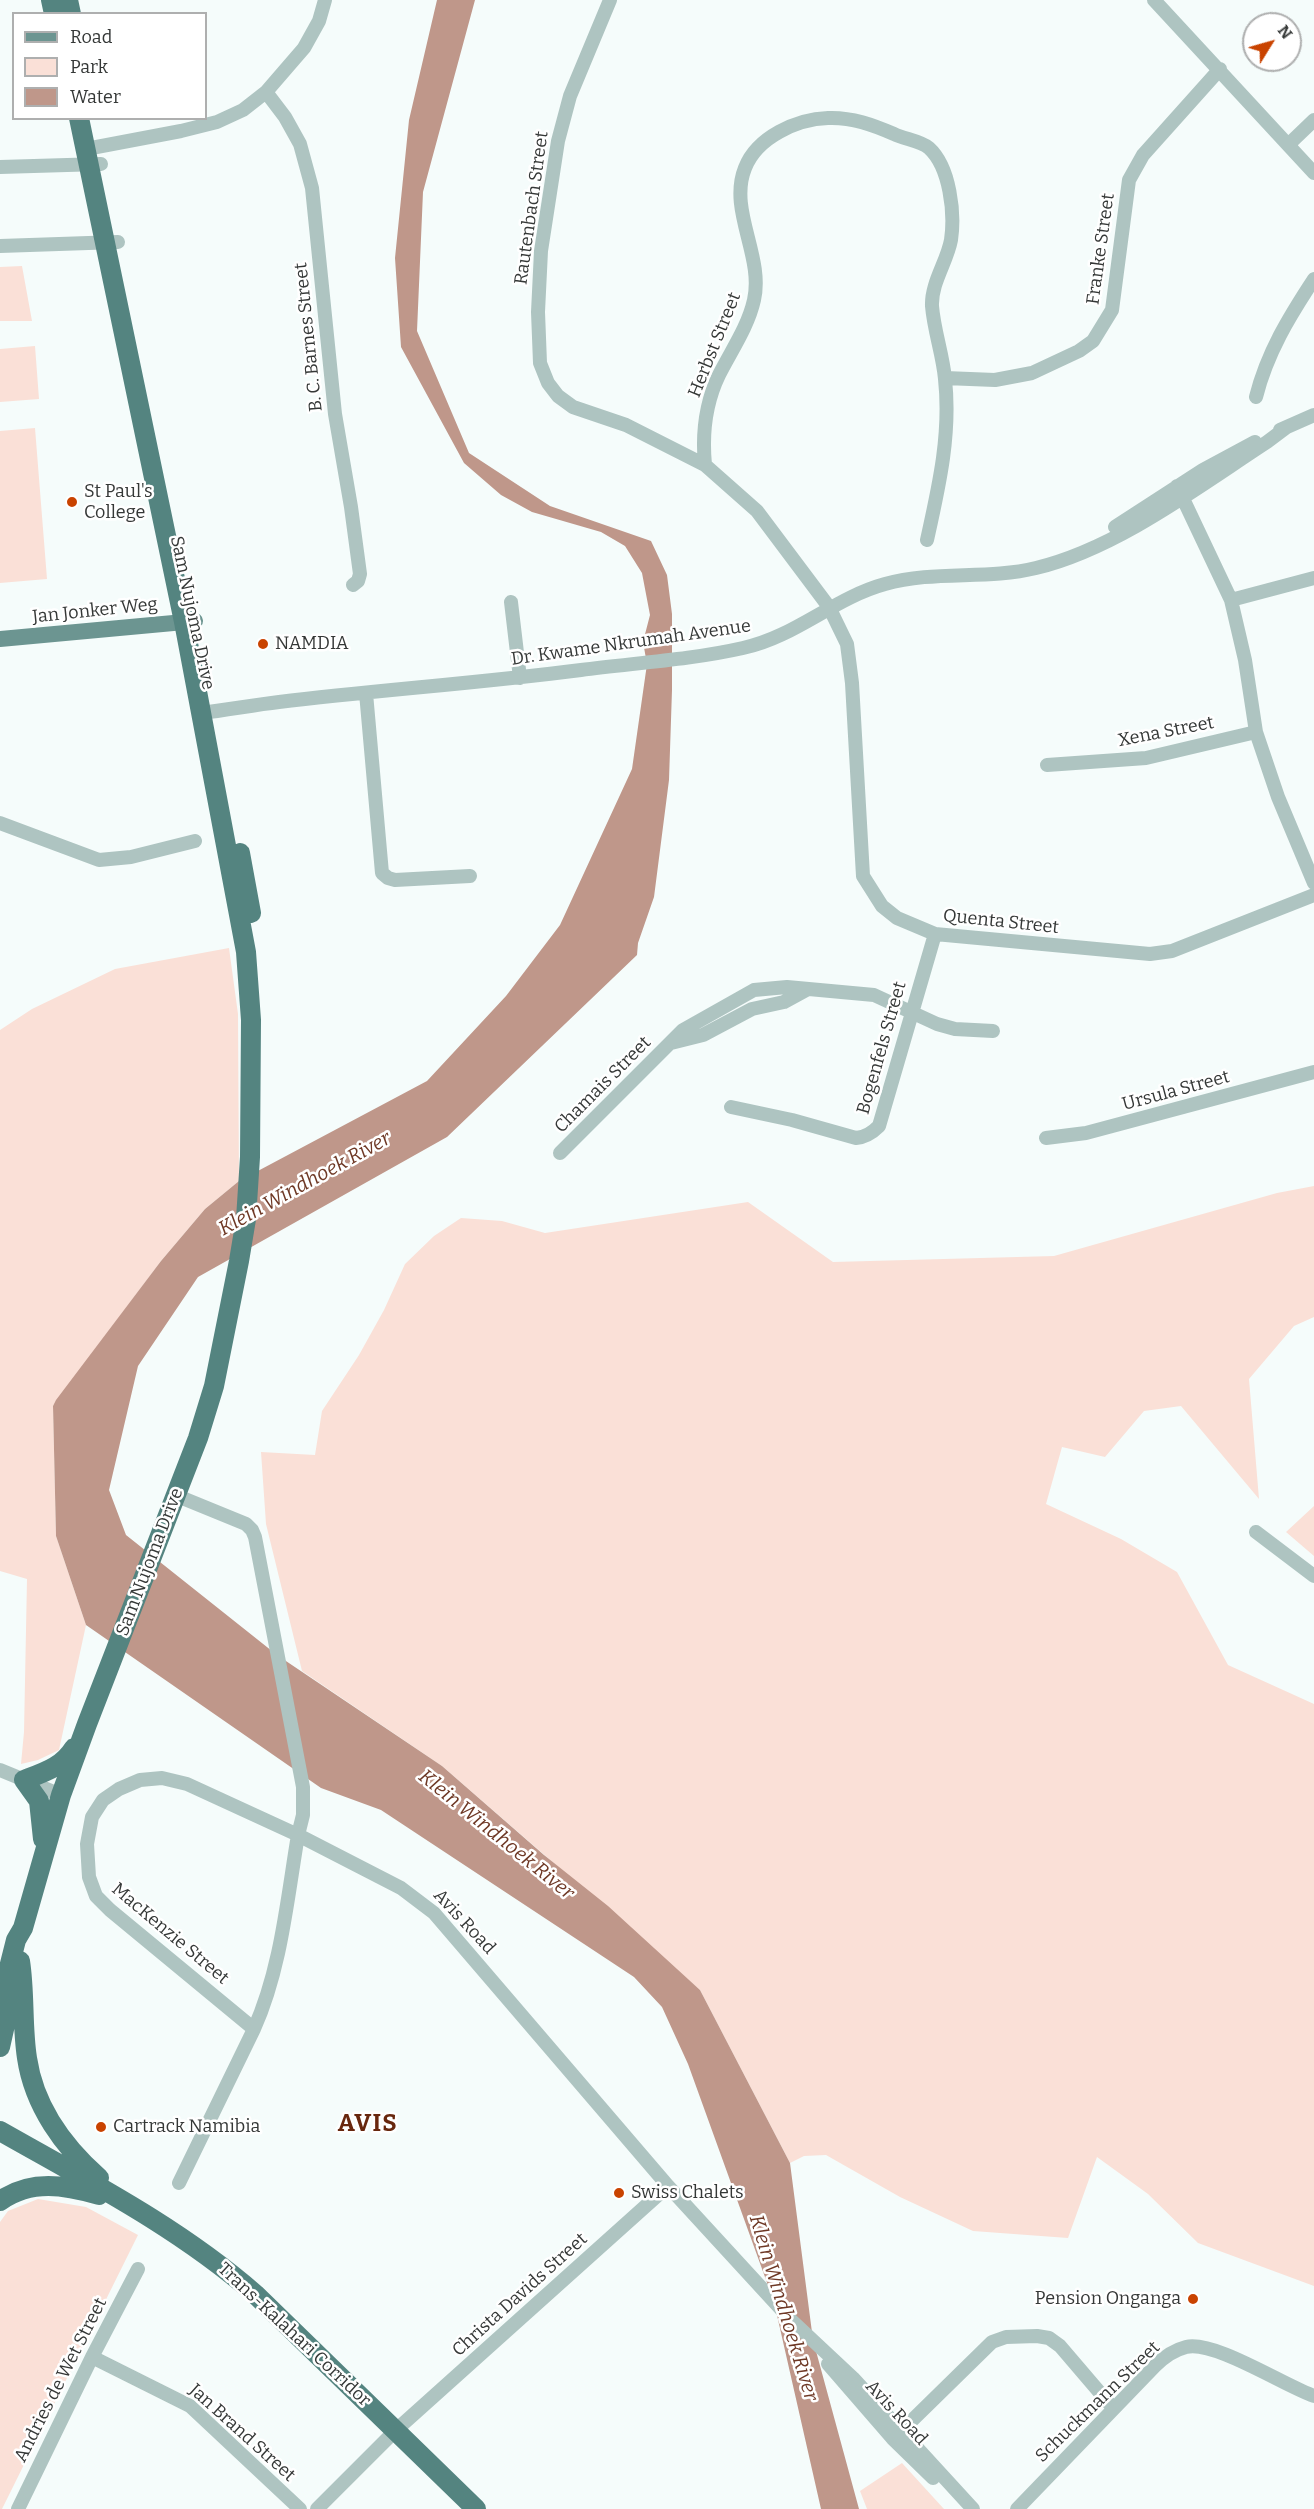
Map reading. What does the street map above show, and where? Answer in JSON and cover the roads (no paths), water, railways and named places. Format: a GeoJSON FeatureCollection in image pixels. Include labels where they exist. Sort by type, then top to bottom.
{"type":"FeatureCollection","features":[{"type":"Feature","properties":{"kind":"highway","name":"Sam Nujoma Drive"},"geometry":{"type":"LineString","coordinates":[[80,120],[94,156]]}},
{"type":"Feature","properties":{"kind":"highway","name":"Sam Nujoma Drive"},"geometry":{"type":"LineString","coordinates":[[0,2003],[15,1940],[23,1928],[61,1795],[198,1438],[214,1386],[246,1219],[252,1110],[259,1073],[261,1027],[256,950],[247,882],[207,712],[94,156],[92,120]]}},
{"type":"Feature","properties":{"kind":"highway"},"geometry":{"type":"LineString","coordinates":[[43,1854],[41,1808],[39,1801],[24,1780],[62,1763],[73,1750],[87,1724]]}},
{"type":"Feature","properties":{"kind":"highway"},"geometry":{"type":"LineString","coordinates":[[0,2048],[25,1939],[23,1928]]}},
{"type":"Feature","properties":{"kind":"highway"},"geometry":{"type":"LineString","coordinates":[[20,1961],[27,2058],[41,2105],[56,2131],[75,2156],[130,2205]]}},
{"type":"Feature","properties":{"kind":"highway","name":"Trans-Kalahari Corridor"},"geometry":{"type":"LineString","coordinates":[[0,2131],[130,2205],[220,2264],[255,2294],[476,2509]]}},
{"type":"Feature","properties":{"kind":"highway"},"geometry":{"type":"LineString","coordinates":[[0,2201],[24,2188],[44,2185],[62,2186],[130,2205]]}},
{"type":"Feature","properties":{"kind":"main road","name":"Jan Jonker Weg"},"geometry":{"type":"LineString","coordinates":[[0,639],[189,622]]}},
{"type":"Feature","properties":{"kind":"street"},"geometry":{"type":"LineString","coordinates":[[0,167],[94,156],[151,138],[217,122],[243,110],[266,92],[304,48],[319,21],[325,0]]}},
{"type":"Feature","properties":{"kind":"street","name":"Rautenbach Street"},"geometry":{"type":"LineString","coordinates":[[610,0],[570,96],[558,141],[541,251],[538,341],[540,363],[548,383],[558,396],[573,407],[626,425],[705,465],[757,511],[829,607]]}},
{"type":"Feature","properties":{"kind":"street"},"geometry":{"type":"LineString","coordinates":[[1154,0],[1314,173]]}},
{"type":"Feature","properties":{"kind":"street","name":"Franke Street"},"geometry":{"type":"LineString","coordinates":[[945,378],[994,380],[1032,373],[1079,351],[1093,341],[1112,310],[1129,180],[1143,155],[1220,69]]}},
{"type":"Feature","properties":{"kind":"street","name":"B. C. Barnes Street"},"geometry":{"type":"LineString","coordinates":[[266,92],[285,117],[300,144],[312,188],[334,414],[351,507],[360,574],[358,581],[353,585]]}},
{"type":"Feature","properties":{"kind":"street","name":"Herbst Street"},"geometry":{"type":"LineString","coordinates":[[705,465],[704,425],[710,398],[738,342],[753,306],[756,292],[757,274],[744,217],[740,185],[745,169],[760,146],[795,124],[811,118],[857,120],[877,126],[928,148],[945,173],[951,202],[951,239],[932,304],[945,378],[946,435],[943,467],[927,540]]}},
{"type":"Feature","properties":{"kind":"street"},"geometry":{"type":"LineString","coordinates":[[1288,145],[1314,120]]}},
{"type":"Feature","properties":{"kind":"street"},"geometry":{"type":"LineString","coordinates":[[0,246],[112,242]]}},
{"type":"Feature","properties":{"kind":"street"},"geometry":{"type":"LineString","coordinates":[[1256,397],[1262,375],[1286,321],[1314,279]]}},
{"type":"Feature","properties":{"kind":"street","name":"Dr. Kwame Nkrumah Avenue"},"geometry":{"type":"LineString","coordinates":[[207,712],[277,702],[520,678],[705,654],[763,643],[794,629],[829,607],[866,590],[906,578],[994,573],[1034,568],[1085,550],[1180,491],[1235,451],[1314,415]]}},
{"type":"Feature","properties":{"kind":"street"},"geometry":{"type":"LineString","coordinates":[[1180,491],[1231,600],[1245,660],[1256,732],[1278,797],[1314,883]]}},
{"type":"Feature","properties":{"kind":"street"},"geometry":{"type":"LineString","coordinates":[[1231,600],[1314,578]]}},
{"type":"Feature","properties":{"kind":"street"},"geometry":{"type":"LineString","coordinates":[[511,602],[520,678]]}},
{"type":"Feature","properties":{"kind":"street","name":"Quenta Street"},"geometry":{"type":"LineString","coordinates":[[829,607],[847,644],[852,683],[863,876],[882,906],[897,918],[935,934],[1150,954],[1172,951],[1314,895]]}},
{"type":"Feature","properties":{"kind":"street"},"geometry":{"type":"LineString","coordinates":[[366,693],[382,873],[388,878],[396,879],[470,876]]}},
{"type":"Feature","properties":{"kind":"street","name":"Xena Street"},"geometry":{"type":"LineString","coordinates":[[1047,765],[1146,758],[1256,732]]}},
{"type":"Feature","properties":{"kind":"street"},"geometry":{"type":"LineString","coordinates":[[0,823],[99,860],[131,857],[195,841]]}},
{"type":"Feature","properties":{"kind":"street","name":"Bogenfels Street"},"geometry":{"type":"LineString","coordinates":[[730,1107],[792,1120],[856,1138],[864,1137],[879,1126],[935,934]]}},
{"type":"Feature","properties":{"kind":"street","name":"Chamais Street"},"geometry":{"type":"LineString","coordinates":[[560,1153],[682,1030],[754,990],[776,987],[874,995],[937,1024],[955,1029],[993,1031]]}},
{"type":"Feature","properties":{"kind":"street","name":"Chamais Street"},"geometry":{"type":"LineString","coordinates":[[671,1043],[713,1031],[752,1009],[784,1002],[806,990]]}},
{"type":"Feature","properties":{"kind":"street"},"geometry":{"type":"LineString","coordinates":[[704,1016],[707,1029],[709,1032],[713,1031]]}},
{"type":"Feature","properties":{"kind":"street","name":"Ursula Street"},"geometry":{"type":"LineString","coordinates":[[1046,1138],[1108,1128],[1314,1072]]}},
{"type":"Feature","properties":{"kind":"street"},"geometry":{"type":"LineString","coordinates":[[175,1495],[246,1524],[252,1530],[303,1787],[303,1815],[274,1970],[265,2006],[179,2183]]}},
{"type":"Feature","properties":{"kind":"street"},"geometry":{"type":"LineString","coordinates":[[1256,1532],[1314,1576]]}},
{"type":"Feature","properties":{"kind":"street"},"geometry":{"type":"LineString","coordinates":[[0,1770],[61,1795]]}},
{"type":"Feature","properties":{"kind":"street","name":"MacKenzie Street"},"geometry":{"type":"LineString","coordinates":[[254,2029],[96,1896],[89,1876],[87,1844],[92,1817],[103,1800],[119,1790],[140,1780],[162,1778],[187,1784],[298,1836]]}},
{"type":"Feature","properties":{"kind":"street","name":"Avis Road"},"geometry":{"type":"LineString","coordinates":[[298,1836],[401,1888],[434,1912],[668,2186],[791,2320],[813,2340],[818,2353],[968,2505]]}},
{"type":"Feature","properties":{"kind":"street","name":"Christa Davids Street"},"geometry":{"type":"LineString","coordinates":[[395,2431],[668,2186]]}},
{"type":"Feature","properties":{"kind":"street","name":"Andries de Wet Street"},"geometry":{"type":"LineString","coordinates":[[18,2509],[138,2268]]}},
{"type":"Feature","properties":{"kind":"street"},"geometry":{"type":"LineString","coordinates":[[897,2435],[984,2347],[997,2340],[1024,2335],[1049,2338],[1059,2346],[1113,2408]]}},
{"type":"Feature","properties":{"kind":"street","name":"Schuckmann Street"},"geometry":{"type":"LineString","coordinates":[[1017,2509],[1163,2358],[1184,2347],[1209,2348],[1314,2396]]}},
{"type":"Feature","properties":{"kind":"street","name":"Jan Brand Street"},"geometry":{"type":"LineString","coordinates":[[92,2357],[190,2406],[300,2509]]}},
{"type":"Feature","properties":{"kind":"street"},"geometry":{"type":"LineString","coordinates":[[317,2509],[395,2431]]}},
{"type":"Feature","properties":{"kind":"water","name":"Klein Windhoek River"},"geometry":{"type":"Polygon","coordinates":[[[437,0],[475,0],[423,192],[417,331],[469,453],[550,506],[651,541],[667,575],[672,614],[669,780],[654,897],[638,943],[637,955],[447,1137],[198,1277],[138,1366],[109,1490],[126,1535],[277,1655],[442,1766],[544,1855],[608,1906],[700,1990],[790,2163],[813,2340],[859,2509],[821,2509],[774,2302],[688,2064],[662,2007],[634,1977],[381,1810],[321,1788],[86,1625],[56,1536],[53,1406],[56,1400],[161,1261],[205,1209],[239,1181],[427,1081],[506,996],[560,925],[632,769],[647,664],[643,642],[650,615],[642,573],[625,546],[601,532],[532,512],[501,495],[464,463],[401,347],[395,258],[409,120],[437,0]]]}},
{"type":"Feature","properties":{"kind":"place","name":"St Paul's College"},"geometry":{"type":"Point","coordinates":[72,502]}},
{"type":"Feature","properties":{"kind":"place","name":"NAMDIA"},"geometry":{"type":"Point","coordinates":[263,644]}},
{"type":"Feature","properties":{"kind":"place","name":"Cartrack Namibia"},"geometry":{"type":"Point","coordinates":[101,2127]}},
{"type":"Feature","properties":{"kind":"place","name":"Swiss Chalets"},"geometry":{"type":"Point","coordinates":[619,2193]}},
{"type":"Feature","properties":{"kind":"place","name":"Pension Onganga"},"geometry":{"type":"Point","coordinates":[1193,2299]}},
{"type":"Feature","properties":{"kind":"district","name":"AVIS"},"geometry":{"type":"Point","coordinates":[368,2124]}}]}
